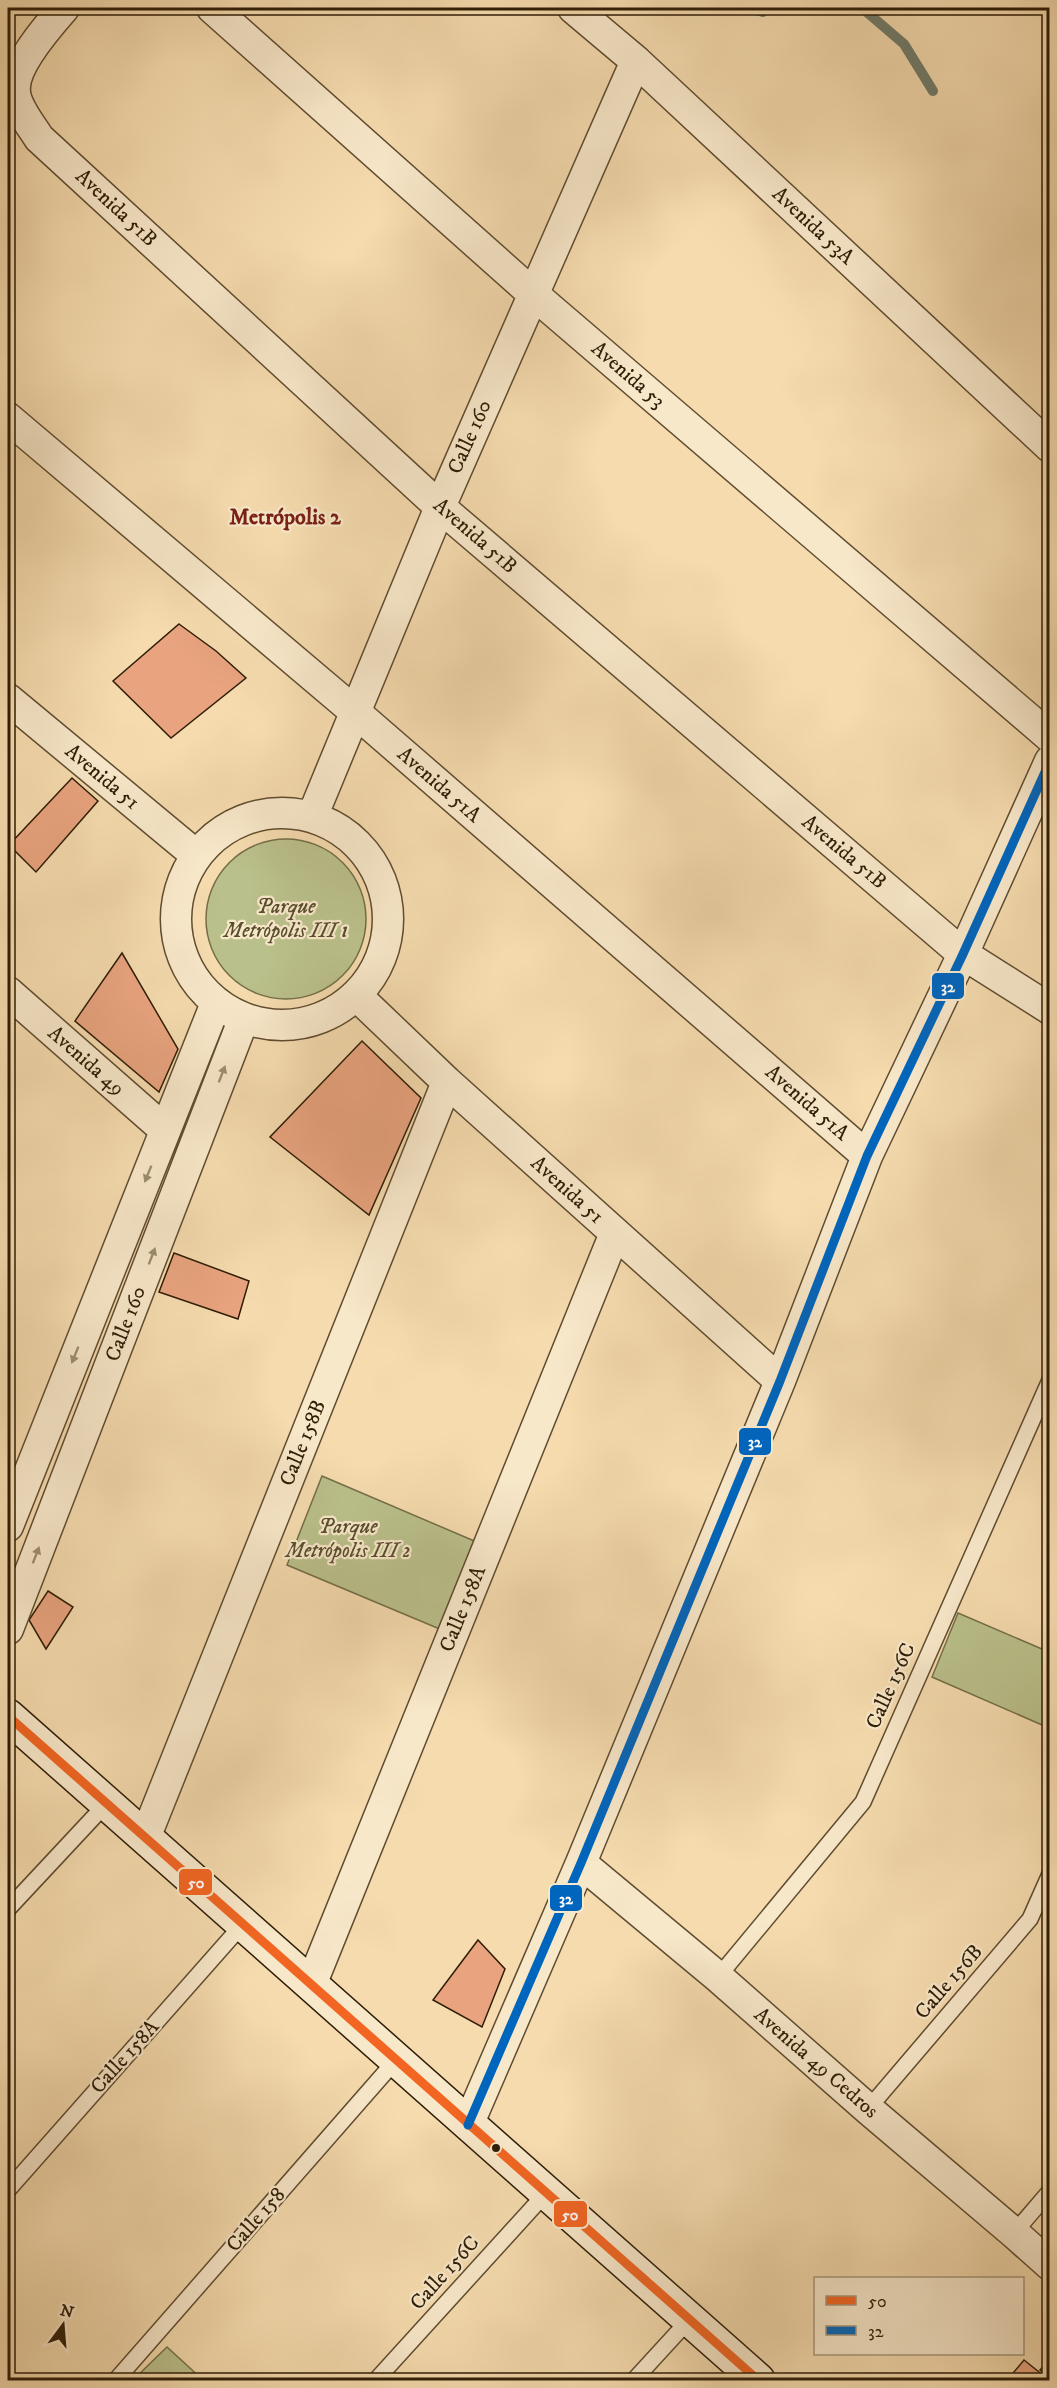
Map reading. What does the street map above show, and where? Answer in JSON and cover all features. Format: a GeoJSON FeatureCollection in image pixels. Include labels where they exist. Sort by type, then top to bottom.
{"type":"FeatureCollection","features":[{"type":"Feature","properties":{"kind":"main road"},"geometry":{"type":"LineString","coordinates":[[8,1716],[758,2380]]}},
{"type":"Feature","properties":{"kind":"street"},"geometry":{"type":"LineString","coordinates":[[11,93],[31,48],[64,8]]}},
{"type":"Feature","properties":{"kind":"street","name":"Avenida 53"},"geometry":{"type":"LineString","coordinates":[[212,8],[532,293],[1050,737]]}},
{"type":"Feature","properties":{"kind":"street","name":"Avenida 53A"},"geometry":{"type":"LineString","coordinates":[[573,8],[636,61],[1050,447]]}},
{"type":"Feature","properties":{"kind":"street","name":"Calle 160"},"geometry":{"type":"LineString","coordinates":[[312,817],[440,507],[532,293],[636,61]]}},
{"type":"Feature","properties":{"kind":"street","name":"Avenida 51B"},"geometry":{"type":"LineString","coordinates":[[11,93],[39,138],[440,507],[963,954],[1050,1009]]}},
{"type":"Feature","properties":{"kind":"street","name":"Avenida 51A"},"geometry":{"type":"LineString","coordinates":[[8,418],[354,711],[867,1156]]}},
{"type":"Feature","properties":{"kind":"street","name":"Avenida 51"},"geometry":{"type":"LineString","coordinates":[[8,699],[196,855]]}},
{"type":"Feature","properties":{"kind":"street"},"geometry":{"type":"LineString","coordinates":[[468,2124],[581,1863],[780,1381],[867,1156],[963,954],[1050,761]]}},
{"type":"Feature","properties":{"kind":"street"},"geometry":{"type":"LineString","coordinates":[[280,812],[312,817],[341,830],[365,851],[382,879],[389,909],[387,941],[376,970],[357,996],[333,1014],[303,1024],[273,1026],[244,1018],[216,1003],[197,983],[183,960],[176,933],[176,906],[183,879],[196,855],[220,832],[248,818],[280,812]]}},
{"type":"Feature","properties":{"kind":"street","name":"Avenida 49"},"geometry":{"type":"LineString","coordinates":[[8,992],[165,1130]]}},
{"type":"Feature","properties":{"kind":"street","name":"Avenida 51"},"geometry":{"type":"LineString","coordinates":[[357,996],[447,1082],[780,1381]]}},
{"type":"Feature","properties":{"kind":"street","name":"Calle 160"},"geometry":{"type":"LineString","coordinates":[[8,1526],[216,1003]]}},
{"type":"Feature","properties":{"kind":"street","name":"Calle 160"},"geometry":{"type":"LineString","coordinates":[[8,1629],[244,1018]]}},
{"type":"Feature","properties":{"kind":"street","name":"Calle 158B"},"geometry":{"type":"LineString","coordinates":[[145,1838],[447,1082]]}},
{"type":"Feature","properties":{"kind":"street","name":"Calle 158A"},"geometry":{"type":"LineString","coordinates":[[311,1985],[615,1233]]}},
{"type":"Feature","properties":{"kind":"street","name":"Avenida 49 Cedros"},"geometry":{"type":"LineString","coordinates":[[581,1863],[718,1977],[1050,2265]]}},
{"type":"Feature","properties":{"kind":"lane","name":"Calle 156C"},"geometry":{"type":"LineString","coordinates":[[718,1977],[863,1802],[1050,1380]]}},
{"type":"Feature","properties":{"kind":"lane"},"geometry":{"type":"LineString","coordinates":[[8,1909],[106,1804]]}},
{"type":"Feature","properties":{"kind":"lane","name":"Calle 156B"},"geometry":{"type":"LineString","coordinates":[[868,2109],[1030,1919],[1050,1874]]}},
{"type":"Feature","properties":{"kind":"lane","name":"Calle 158A"},"geometry":{"type":"LineString","coordinates":[[8,2190],[243,1924]]}},
{"type":"Feature","properties":{"kind":"lane","name":"Calle 158"},"geometry":{"type":"LineString","coordinates":[[116,2380],[396,2060]]}},
{"type":"Feature","properties":{"kind":"lane"},"geometry":{"type":"LineString","coordinates":[[1014,2233],[1050,2191]]}},
{"type":"Feature","properties":{"kind":"lane","name":"Calle 156C"},"geometry":{"type":"LineString","coordinates":[[376,2380],[546,2193]]}},
{"type":"Feature","properties":{"kind":"lane"},"geometry":{"type":"LineString","coordinates":[[634,2380],[689,2320]]}},
{"type":"Feature","properties":{"kind":"green space","name":"Parque Metrópolis III 1"},"geometry":{"type":"Polygon","coordinates":[[[286,839],[302,840],[317,845],[331,852],[343,862],[353,874],[360,888],[365,903],[365,935],[360,950],[353,964],[343,976],[331,986],[317,993],[302,998],[286,999],[270,998],[255,993],[241,986],[229,976],[219,964],[212,950],[207,935],[206,919],[207,903],[212,888],[219,874],[229,862],[241,852],[255,845],[270,840],[286,839]]]}},
{"type":"Feature","properties":{"kind":"green space","name":"Parque Metrópolis III 2"},"geometry":{"type":"Polygon","coordinates":[[[322,1476],[479,1543],[442,1630],[287,1565],[322,1476]]]}},
{"type":"Feature","properties":{"kind":"green space"},"geometry":{"type":"Polygon","coordinates":[[[958,1613],[1049,1652],[1049,1728],[932,1677],[958,1613]]]}},
{"type":"Feature","properties":{"kind":"green space"},"geometry":{"type":"Polygon","coordinates":[[[167,2347],[203,2380],[133,2380],[167,2347]]]}},
{"type":"Feature","properties":{"kind":"building"},"geometry":{"type":"Polygon","coordinates":[[[179,624],[216,651],[246,678],[171,738],[113,681],[179,624]]]}},
{"type":"Feature","properties":{"kind":"building"},"geometry":{"type":"Polygon","coordinates":[[[72,778],[98,801],[36,872],[9,845],[72,778]]]}},
{"type":"Feature","properties":{"kind":"building"},"geometry":{"type":"Polygon","coordinates":[[[122,953],[178,1049],[159,1092],[75,1021],[122,953]]]}},
{"type":"Feature","properties":{"kind":"building"},"geometry":{"type":"Polygon","coordinates":[[[362,1041],[421,1098],[369,1215],[270,1137],[362,1041]]]}},
{"type":"Feature","properties":{"kind":"building"},"geometry":{"type":"Polygon","coordinates":[[[174,1253],[249,1281],[238,1319],[159,1292],[174,1253]]]}},
{"type":"Feature","properties":{"kind":"building"},"geometry":{"type":"Polygon","coordinates":[[[48,1591],[73,1607],[46,1649],[29,1620],[48,1591]]]}},
{"type":"Feature","properties":{"kind":"building"},"geometry":{"type":"Polygon","coordinates":[[[478,1940],[505,1969],[482,2027],[433,2000],[478,1940]]]}},
{"type":"Feature","properties":{"kind":"building"},"geometry":{"type":"Polygon","coordinates":[[[1050,2359],[1050,2379],[1040,2370],[1050,2359]]]}},
{"type":"Feature","properties":{"kind":"building"},"geometry":{"type":"Polygon","coordinates":[[[1024,2360],[1049,2380],[1012,2380],[1009,2378],[1024,2360]]]}},
{"type":"Feature","properties":{"kind":"waterway"},"geometry":{"type":"LineString","coordinates":[[748,8],[763,12],[770,8]]}},
{"type":"Feature","properties":{"kind":"waterway"},"geometry":{"type":"LineString","coordinates":[[862,8],[904,44],[933,91]]}},
{"type":"Feature","properties":{"kind":"transit line","name":"32"},"geometry":{"type":"LineString","coordinates":[[468,2125],[581,1863],[780,1381],[867,1156],[963,954],[1050,761]]}},
{"type":"Feature","properties":{"kind":"transit line","name":"50"},"geometry":{"type":"LineString","coordinates":[[8,1716],[758,2380]]}},
{"type":"Feature","properties":{"kind":"district","name":"Metrópolis 2"},"geometry":{"type":"Point","coordinates":[285,517]}}]}
